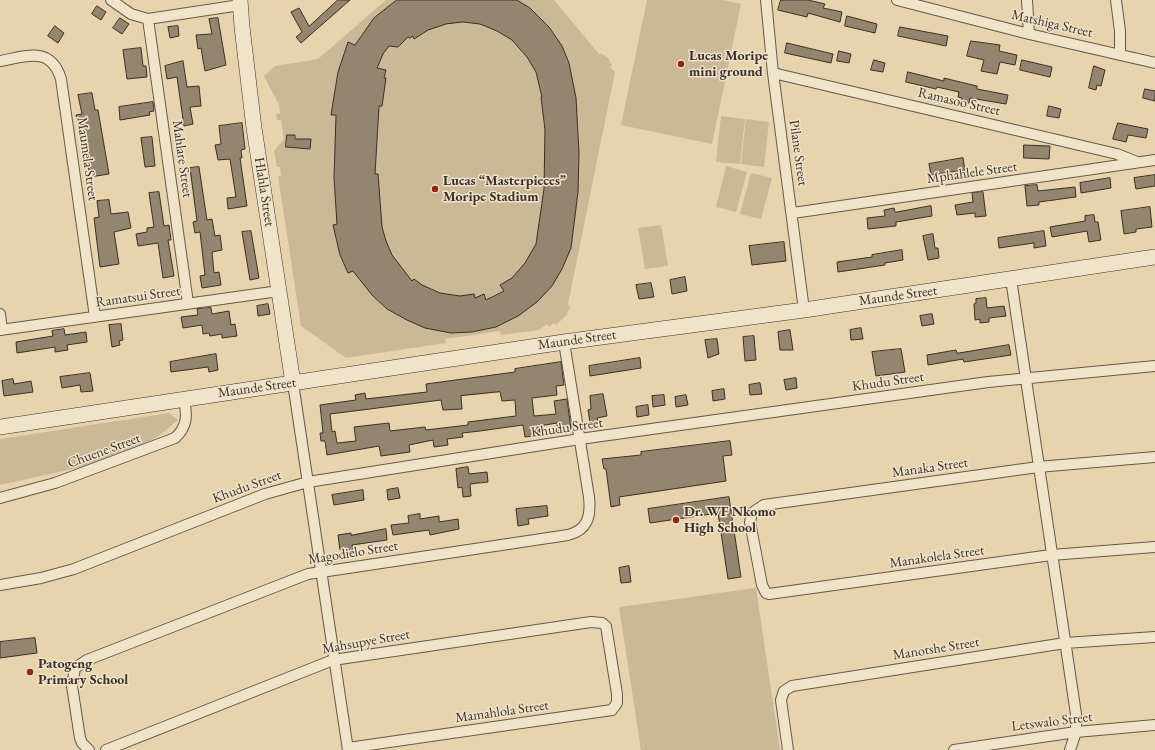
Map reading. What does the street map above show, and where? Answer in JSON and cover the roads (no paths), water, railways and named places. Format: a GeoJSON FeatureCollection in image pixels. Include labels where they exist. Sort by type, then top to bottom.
{"type":"FeatureCollection","features":[{"type":"Feature","properties":{"kind":"street"},"geometry":{"type":"LineString","coordinates":[[111,0],[131,14],[148,19],[240,2]]}},
{"type":"Feature","properties":{"kind":"street","name":"Pilane Street"},"geometry":{"type":"LineString","coordinates":[[766,0],[773,73],[804,310]]}},
{"type":"Feature","properties":{"kind":"street","name":"Matshiga Street"},"geometry":{"type":"LineString","coordinates":[[897,0],[1030,34],[1155,63]]}},
{"type":"Feature","properties":{"kind":"street"},"geometry":{"type":"LineString","coordinates":[[1027,0],[1030,34]]}},
{"type":"Feature","properties":{"kind":"street"},"geometry":{"type":"LineString","coordinates":[[1116,0],[1120,31],[1120,54]]}},
{"type":"Feature","properties":{"kind":"street","name":"Hlahla Street"},"geometry":{"type":"LineString","coordinates":[[240,2],[254,128],[293,383]]}},
{"type":"Feature","properties":{"kind":"street","name":"Mahlare Street"},"geometry":{"type":"LineString","coordinates":[[148,19],[188,303]]}},
{"type":"Feature","properties":{"kind":"street","name":"Maumela Street"},"geometry":{"type":"LineString","coordinates":[[0,61],[25,56],[42,56],[57,66],[61,79],[95,317]]}},
{"type":"Feature","properties":{"kind":"street","name":"Ramasoo Street"},"geometry":{"type":"LineString","coordinates":[[773,73],[1117,154],[1137,162]]}},
{"type":"Feature","properties":{"kind":"street","name":"Mphahlele Street"},"geometry":{"type":"LineString","coordinates":[[792,213],[1155,160]]}},
{"type":"Feature","properties":{"kind":"street","name":"Maunde Street"},"geometry":{"type":"LineString","coordinates":[[0,427],[564,342],[804,310],[1155,257]]}},
{"type":"Feature","properties":{"kind":"street"},"geometry":{"type":"LineString","coordinates":[[1010,279],[1076,714],[1076,732],[1070,750]]}},
{"type":"Feature","properties":{"kind":"street","name":"Ramatsui Street"},"geometry":{"type":"LineString","coordinates":[[1,330],[188,303],[279,292]]}},
{"type":"Feature","properties":{"kind":"street"},"geometry":{"type":"LineString","coordinates":[[0,314],[1,330]]}},
{"type":"Feature","properties":{"kind":"street","name":"Magodielo Street"},"geometry":{"type":"LineString","coordinates":[[89,750],[82,743],[80,738],[72,679],[75,668],[80,664],[294,579],[322,570],[576,533],[587,523],[590,508],[564,342]]}},
{"type":"Feature","properties":{"kind":"street","name":"Khudu Street"},"geometry":{"type":"LineString","coordinates":[[0,586],[41,578],[74,569],[265,494],[308,482],[580,439],[968,385],[1155,366]]}},
{"type":"Feature","properties":{"kind":"street"},"geometry":{"type":"LineString","coordinates":[[293,383],[322,570],[333,660],[348,749]]}},
{"type":"Feature","properties":{"kind":"street","name":"Chuene Street"},"geometry":{"type":"LineString","coordinates":[[0,498],[55,484],[175,438],[182,432],[187,416],[184,399]]}},
{"type":"Feature","properties":{"kind":"street","name":"Manaka Street"},"geometry":{"type":"LineString","coordinates":[[756,553],[751,526],[751,517],[755,510],[764,505],[1038,468],[1155,457]]}},
{"type":"Feature","properties":{"kind":"street","name":"Manakolela Street"},"geometry":{"type":"LineString","coordinates":[[756,553],[764,590],[766,593],[774,594],[1051,556],[1155,547]]}},
{"type":"Feature","properties":{"kind":"street","name":"Mahsupye Street"},"geometry":{"type":"LineString","coordinates":[[106,750],[333,660],[591,622],[602,623],[606,626],[613,664]]}},
{"type":"Feature","properties":{"kind":"street","name":"Manotshe Street"},"geometry":{"type":"LineString","coordinates":[[788,750],[781,700],[784,691],[792,686],[1065,644],[1155,637]]}},
{"type":"Feature","properties":{"kind":"street","name":"Mamahlola Street"},"geometry":{"type":"LineString","coordinates":[[348,749],[607,712],[616,707],[617,702],[613,664]]}},
{"type":"Feature","properties":{"kind":"street","name":"Letswalo Street"},"geometry":{"type":"LineString","coordinates":[[954,750],[1076,732],[1155,725]]}},
{"type":"Feature","properties":{"kind":"place","name":"Lucas Moripe mini ground"},"geometry":{"type":"Point","coordinates":[681,64]}},
{"type":"Feature","properties":{"kind":"place","name":"Lucas “Masterpieces” Moripe Stadium"},"geometry":{"type":"Point","coordinates":[435,189]}},
{"type":"Feature","properties":{"kind":"place","name":"Dr. WF Nkomo High School"},"geometry":{"type":"Point","coordinates":[676,520]}},
{"type":"Feature","properties":{"kind":"place","name":"Patogeng Primary School"},"geometry":{"type":"Point","coordinates":[30,672]}}]}
